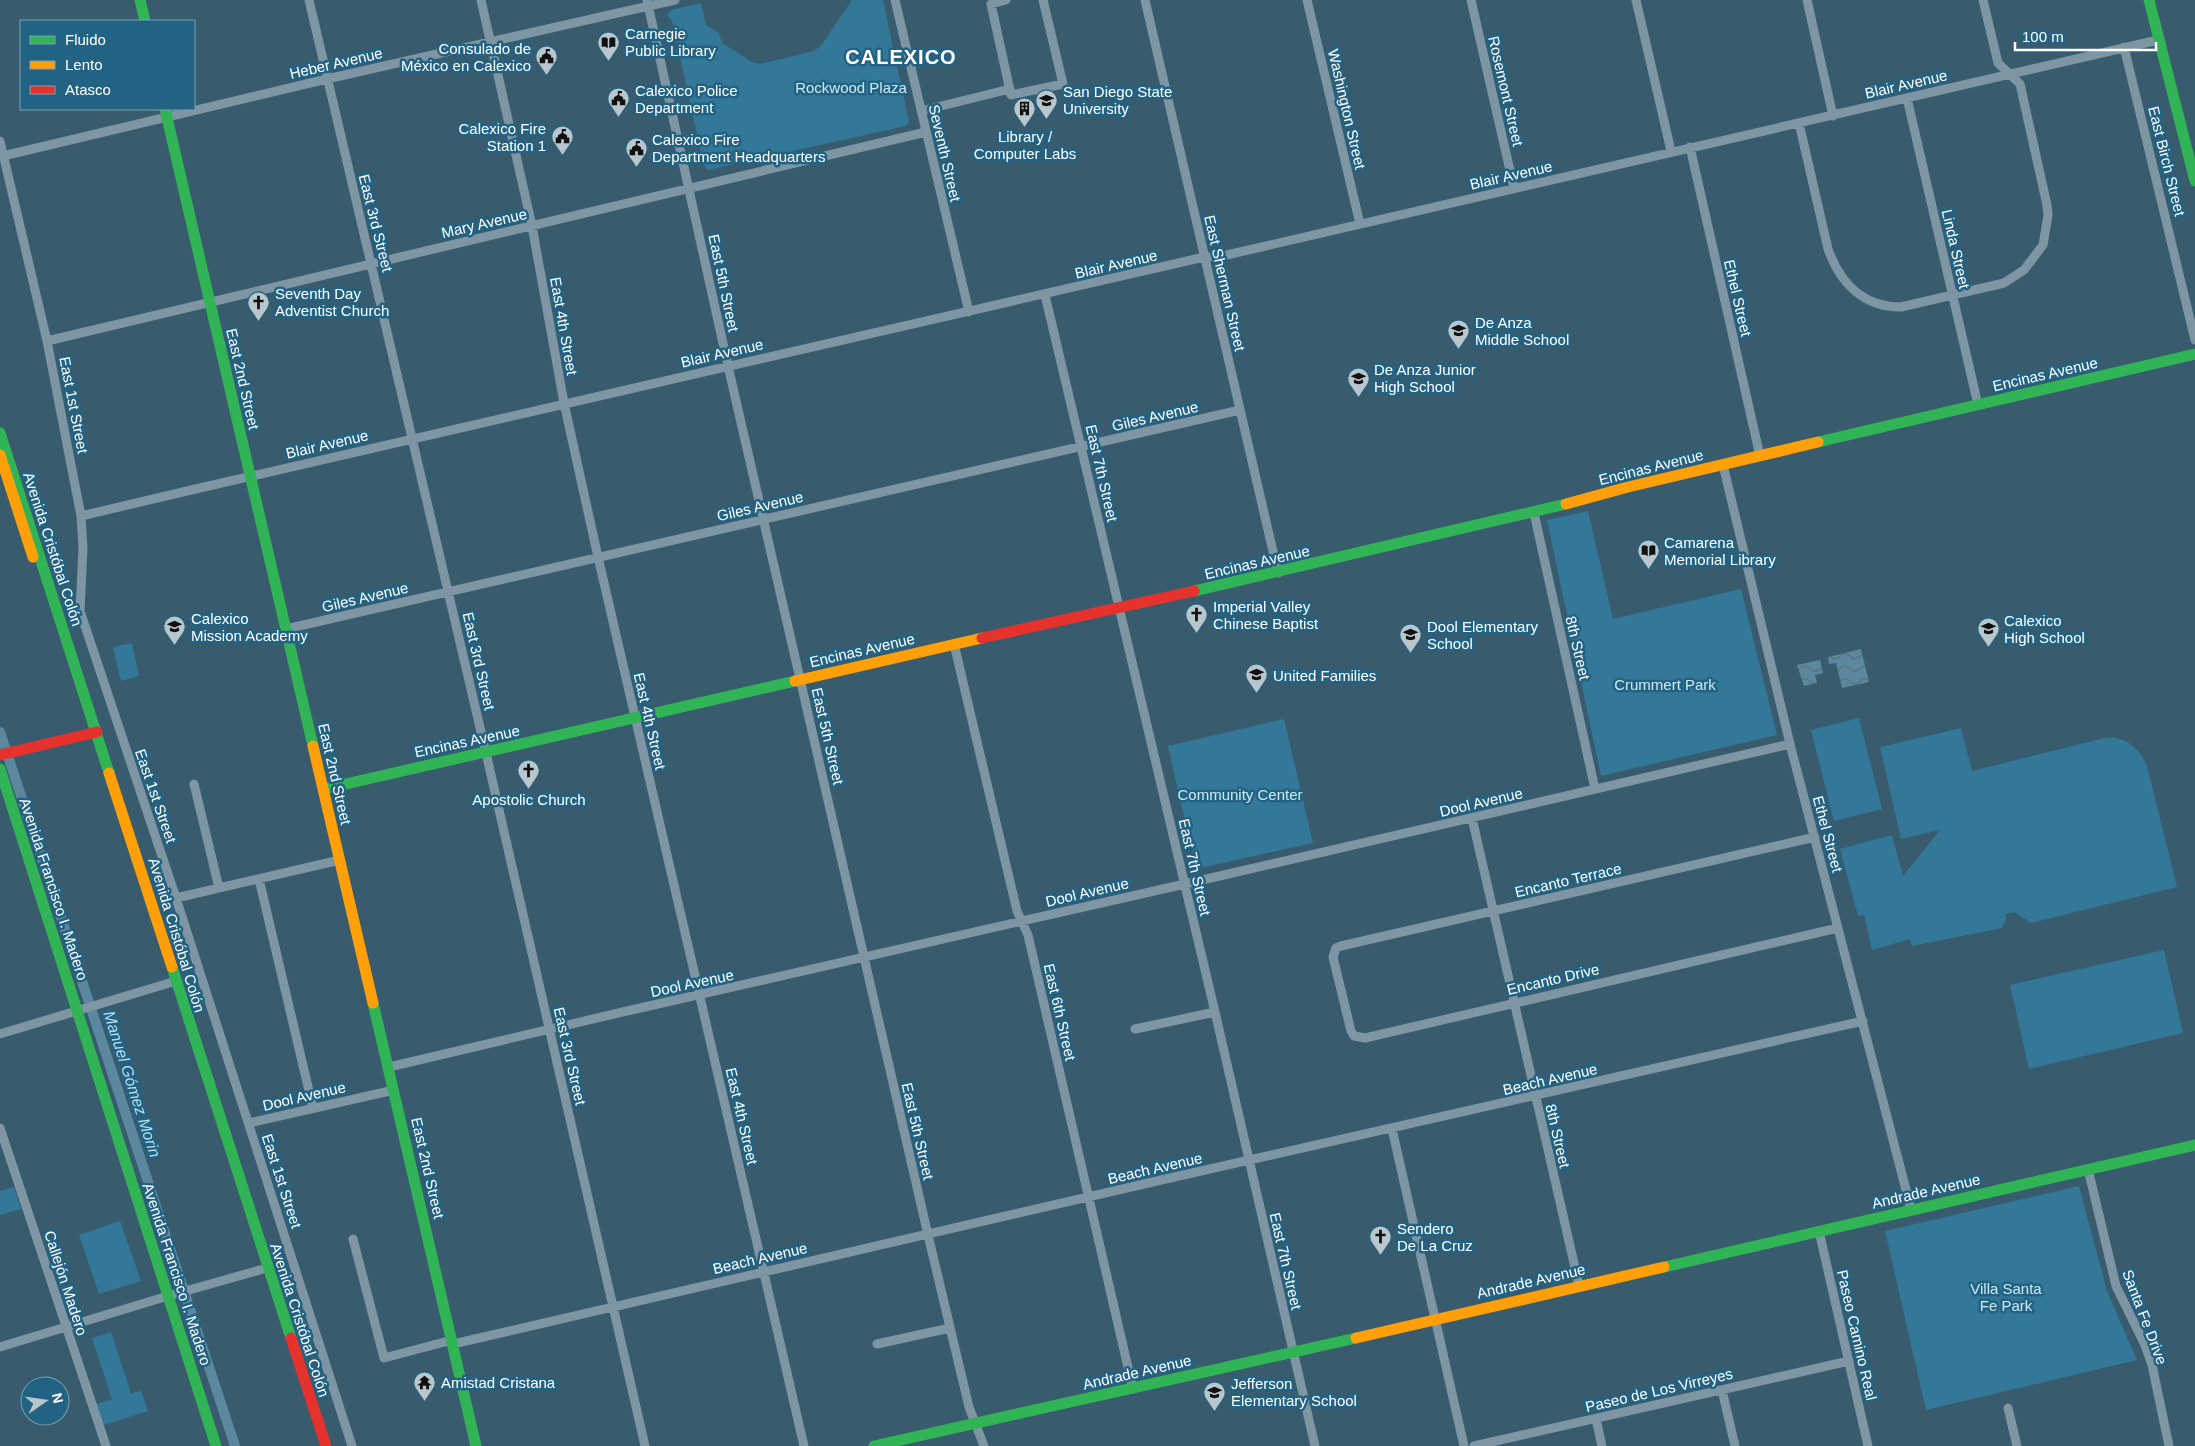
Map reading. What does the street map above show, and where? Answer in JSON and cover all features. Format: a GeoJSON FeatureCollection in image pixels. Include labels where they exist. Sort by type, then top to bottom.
{"type":"FeatureCollection","features":[{"type":"Feature","properties":{"kind":"street"},"geometry":{"type":"LineString","coordinates":[[140,0],[145,20]]}},
{"type":"Feature","properties":{"kind":"street","name":"East 3rd Street"},"geometry":{"type":"LineString","coordinates":[[309,0],[413,438],[645,1446]]}},
{"type":"Feature","properties":{"kind":"street","name":"East 4th Street"},"geometry":{"type":"LineString","coordinates":[[481,0],[532,226],[564,403],[598,557],[804,1446]]}},
{"type":"Feature","properties":{"kind":"street","name":"Heber Avenue"},"geometry":{"type":"LineString","coordinates":[[195,107],[491,43],[648,3],[675,0]]}},
{"type":"Feature","properties":{"kind":"street","name":"Seventh Street"},"geometry":{"type":"LineString","coordinates":[[895,0],[969,312]]}},
{"type":"Feature","properties":{"kind":"street"},"geometry":{"type":"LineString","coordinates":[[1006,0],[991,4],[1011,96],[1063,84],[1043,0]]}},
{"type":"Feature","properties":{"kind":"street","name":"East Sherman Street"},"geometry":{"type":"LineString","coordinates":[[1145,0],[1278,573]]}},
{"type":"Feature","properties":{"kind":"street","name":"Washington Street"},"geometry":{"type":"LineString","coordinates":[[1307,0],[1360,224]]}},
{"type":"Feature","properties":{"kind":"street","name":"Rosemont Street"},"geometry":{"type":"LineString","coordinates":[[1471,0],[1514,188]]}},
{"type":"Feature","properties":{"kind":"street"},"geometry":{"type":"LineString","coordinates":[[1636,0],[1671,151]]}},
{"type":"Feature","properties":{"kind":"street"},"geometry":{"type":"LineString","coordinates":[[1807,0],[1833,116]]}},
{"type":"Feature","properties":{"kind":"street"},"geometry":{"type":"LineString","coordinates":[[1798,123],[1834,268],[1846,284],[1859,295],[1889,307],[1901,308],[2004,283],[2024,270],[2036,257],[2043,244],[2048,215],[2047,205],[2020,84],[1998,63],[1983,0]]}},
{"type":"Feature","properties":{"kind":"street","name":"East Birch Street"},"geometry":{"type":"LineString","coordinates":[[2148,0],[2195,181]]}},
{"type":"Feature","properties":{"kind":"street","name":"East 5th Street"},"geometry":{"type":"LineString","coordinates":[[648,3],[728,366],[765,519],[928,1234],[969,1406],[984,1446]]}},
{"type":"Feature","properties":{"kind":"street","name":"Blair Avenue"},"geometry":{"type":"LineString","coordinates":[[81,516],[564,403],[1045,295],[1204,257],[1218,257],[2158,40]]}},
{"type":"Feature","properties":{"kind":"street","name":"East Birch Street"},"geometry":{"type":"LineString","coordinates":[[2124,47],[2195,340]]}},
{"type":"Feature","properties":{"kind":"street"},"geometry":{"type":"LineString","coordinates":[[921,111],[1010,89]]}},
{"type":"Feature","properties":{"kind":"street","name":"Linda Street"},"geometry":{"type":"LineString","coordinates":[[1907,98],[1978,405]]}},
{"type":"Feature","properties":{"kind":"street","name":"Heber Avenue"},"geometry":{"type":"LineString","coordinates":[[4,156],[180,110]]}},
{"type":"Feature","properties":{"kind":"street","name":"East 2nd Street"},"geometry":{"type":"LineString","coordinates":[[166,113],[476,1446]]}},
{"type":"Feature","properties":{"kind":"street","name":"Mary Avenue"},"geometry":{"type":"LineString","coordinates":[[47,341],[372,262],[532,226],[926,132]]}},
{"type":"Feature","properties":{"kind":"street","name":"East 1st Street"},"geometry":{"type":"LineString","coordinates":[[0,141],[47,341],[81,516],[83,548],[80,611],[176,898],[352,1446]]}},
{"type":"Feature","properties":{"kind":"street","name":"Ethel Street"},"geometry":{"type":"LineString","coordinates":[[1690,147],[1760,456]]}},
{"type":"Feature","properties":{"kind":"street","name":"East 7th Street"},"geometry":{"type":"LineString","coordinates":[[1045,295],[1185,884],[1315,1446]]}},
{"type":"Feature","properties":{"kind":"street","name":"Encinas Avenue"},"geometry":{"type":"LineString","coordinates":[[324,789],[954,644],[1278,573],[1534,513],[1628,487],[2195,354]]}},
{"type":"Feature","properties":{"kind":"street","name":"Giles Avenue"},"geometry":{"type":"LineString","coordinates":[[286,629],[1240,410]]}},
{"type":"Feature","properties":{"kind":"street","name":"Avenida Cristóbal Colón"},"geometry":{"type":"LineString","coordinates":[[0,432],[267,1268],[326,1446]]}},
{"type":"Feature","properties":{"kind":"street"},"geometry":{"type":"LineString","coordinates":[[0,456],[65,653],[77,671]]}},
{"type":"Feature","properties":{"kind":"street","name":"Ethel Street"},"geometry":{"type":"LineString","coordinates":[[1723,465],[1790,744],[1911,1209]]}},
{"type":"Feature","properties":{"kind":"street","name":"8th Street"},"geometry":{"type":"LineString","coordinates":[[1534,513],[1595,789]]}},
{"type":"Feature","properties":{"kind":"street","name":"East 6th Street"},"geometry":{"type":"LineString","coordinates":[[954,644],[1017,910],[1028,935],[1133,1388]]}},
{"type":"Feature","properties":{"kind":"street"},"geometry":{"type":"LineString","coordinates":[[0,755],[97,732]]}},
{"type":"Feature","properties":{"kind":"street","name":"Dool Avenue"},"geometry":{"type":"LineString","coordinates":[[389,1068],[550,1028],[701,995],[1790,744]]}},
{"type":"Feature","properties":{"kind":"street","name":"Avenida Francisco I. Madero"},"geometry":{"type":"LineString","coordinates":[[0,769],[216,1446]]}},
{"type":"Feature","properties":{"kind":"street"},"geometry":{"type":"LineString","coordinates":[[194,784],[219,888]]}},
{"type":"Feature","properties":{"kind":"street","name":"8th Street"},"geometry":{"type":"LineString","coordinates":[[1472,818],[1579,1286]]}},
{"type":"Feature","properties":{"kind":"street","name":"Encanto Terrace"},"geometry":{"type":"LineString","coordinates":[[1333,957],[1336,948],[1341,946],[1815,837]]}},
{"type":"Feature","properties":{"kind":"street"},"geometry":{"type":"LineString","coordinates":[[176,898],[340,860]]}},
{"type":"Feature","properties":{"kind":"street"},"geometry":{"type":"LineString","coordinates":[[259,879],[313,1108]]}},
{"type":"Feature","properties":{"kind":"street","name":"Encanto Drive"},"geometry":{"type":"LineString","coordinates":[[1333,957],[1351,1031],[1354,1036],[1365,1038],[1838,928]]}},
{"type":"Feature","properties":{"kind":"street"},"geometry":{"type":"LineString","coordinates":[[0,1034],[176,981]]}},
{"type":"Feature","properties":{"kind":"street"},"geometry":{"type":"LineString","coordinates":[[1135,1030],[1215,1012]]}},
{"type":"Feature","properties":{"kind":"street","name":"Beach Avenue"},"geometry":{"type":"LineString","coordinates":[[352,1239],[384,1358],[1863,1021]]}},
{"type":"Feature","properties":{"kind":"street","name":"Dool Avenue"},"geometry":{"type":"LineString","coordinates":[[249,1123],[394,1090]]}},
{"type":"Feature","properties":{"kind":"street","name":"Callejón Madero"},"geometry":{"type":"LineString","coordinates":[[0,1128],[106,1446]]}},
{"type":"Feature","properties":{"kind":"street"},"geometry":{"type":"LineString","coordinates":[[1392,1129],[1464,1446]]}},
{"type":"Feature","properties":{"kind":"street","name":"Andrade Avenue"},"geometry":{"type":"LineString","coordinates":[[874,1446],[2195,1144]]}},
{"type":"Feature","properties":{"kind":"street","name":"Santa Fe Drive"},"geometry":{"type":"LineString","coordinates":[[2088,1169],[2116,1286],[2145,1345],[2152,1365],[2169,1446]]}},
{"type":"Feature","properties":{"kind":"street","name":"Paseo Camino Real"},"geometry":{"type":"LineString","coordinates":[[1820,1231],[1868,1446]]}},
{"type":"Feature","properties":{"kind":"street"},"geometry":{"type":"LineString","coordinates":[[0,1347],[267,1268]]}},
{"type":"Feature","properties":{"kind":"street"},"geometry":{"type":"LineString","coordinates":[[877,1344],[950,1328]]}},
{"type":"Feature","properties":{"kind":"street","name":"Paseo de Los Virreyes"},"geometry":{"type":"LineString","coordinates":[[1474,1446],[1849,1361]]}},
{"type":"Feature","properties":{"kind":"street"},"geometry":{"type":"LineString","coordinates":[[1722,1390],[1735,1446]]}},
{"type":"Feature","properties":{"kind":"street"},"geometry":{"type":"LineString","coordinates":[[2008,1408],[2017,1446]]}},
{"type":"Feature","properties":{"kind":"street"},"geometry":{"type":"LineString","coordinates":[[1596,1419],[1602,1446]]}},
{"type":"Feature","properties":{"kind":"green space","name":"Rockwood Plaza"},"geometry":{"type":"Polygon","coordinates":[[[852,0],[883,0],[909,122],[906,126],[708,170],[704,165],[672,21],[667,15],[671,10],[701,3],[706,25],[719,33],[722,43],[752,62],[760,64],[811,52],[820,47],[852,0]]]}},
{"type":"Feature","properties":{"kind":"green space","name":"Crummert Park"},"geometry":{"type":"Polygon","coordinates":[[[1588,511],[1613,619],[1741,589],[1777,735],[1601,776],[1547,520],[1588,511]]]}},
{"type":"Feature","properties":{"kind":"green space"},"geometry":{"type":"Polygon","coordinates":[[[132,643],[139,676],[121,681],[113,647],[132,643]]]}},
{"type":"Feature","properties":{"kind":"green space"},"geometry":{"type":"Polygon","coordinates":[[[1859,718],[1882,809],[1834,821],[1811,730],[1859,718]]]}},
{"type":"Feature","properties":{"kind":"green space","name":"Community Center"},"geometry":{"type":"Polygon","coordinates":[[[1284,719],[1313,843],[1196,869],[1168,746],[1284,719]]]}},
{"type":"Feature","properties":{"kind":"green space"},"geometry":{"type":"Polygon","coordinates":[[[1961,728],[1972,771],[2105,738],[2119,739],[2136,748],[2147,766],[2177,887],[2031,923],[2014,912],[2006,914],[2002,928],[1912,946],[1910,939],[1872,950],[1864,915],[1858,916],[1840,849],[1892,835],[1903,876],[1940,830],[1901,839],[1880,747],[1961,728]]]}},
{"type":"Feature","properties":{"kind":"green space"},"geometry":{"type":"Polygon","coordinates":[[[2164,950],[2183,1033],[2029,1069],[2010,985],[2164,950]]]}},
{"type":"Feature","properties":{"kind":"green space","name":"Villa Santa Fe Park"},"geometry":{"type":"Polygon","coordinates":[[[2079,1186],[2107,1291],[2137,1360],[1926,1410],[1885,1231],[2079,1186]]]}},
{"type":"Feature","properties":{"kind":"green space"},"geometry":{"type":"Polygon","coordinates":[[[14,1187],[21,1209],[0,1215],[0,1191],[14,1187]]]}},
{"type":"Feature","properties":{"kind":"green space"},"geometry":{"type":"Polygon","coordinates":[[[120,1221],[141,1281],[99,1294],[79,1235],[120,1221]]]}},
{"type":"Feature","properties":{"kind":"green space"},"geometry":{"type":"Polygon","coordinates":[[[111,1332],[131,1393],[141,1391],[148,1411],[101,1426],[94,1405],[112,1399],[92,1338],[111,1332]]]}},
{"type":"Feature","properties":{"kind":"water"},"geometry":{"type":"Polygon","coordinates":[[[1861,649],[1869,682],[1842,688],[1836,663],[1829,664],[1828,657],[1861,649]]]}},
{"type":"Feature","properties":{"kind":"water"},"geometry":{"type":"Polygon","coordinates":[[[1820,660],[1823,673],[1815,675],[1817,683],[1804,686],[1797,665],[1820,660]]]}},
{"type":"Feature","properties":{"kind":"waterway","name":"Manuel Gómez Morin"},"geometry":{"type":"LineString","coordinates":[[0,732],[235,1446]]}},
{"type":"Feature","properties":{"kind":"traffic: fast"},"geometry":{"type":"LineString","coordinates":[[140,0],[145,20]]}},
{"type":"Feature","properties":{"kind":"traffic: fast"},"geometry":{"type":"LineString","coordinates":[[2149,0],[2195,181]]}},
{"type":"Feature","properties":{"kind":"traffic: fast"},"geometry":{"type":"LineString","coordinates":[[165,110],[313,746]]}},
{"type":"Feature","properties":{"kind":"traffic: fast"},"geometry":{"type":"LineString","coordinates":[[1818,442],[2195,354]]}},
{"type":"Feature","properties":{"kind":"traffic: fast"},"geometry":{"type":"LineString","coordinates":[[0,433],[109,773]]}},
{"type":"Feature","properties":{"kind":"traffic: fast"},"geometry":{"type":"LineString","coordinates":[[1194,591],[1566,504]]}},
{"type":"Feature","properties":{"kind":"traffic: fast"},"geometry":{"type":"LineString","coordinates":[[324,789],[795,681]]}},
{"type":"Feature","properties":{"kind":"traffic: fast"},"geometry":{"type":"LineString","coordinates":[[0,769],[216,1446]]}},
{"type":"Feature","properties":{"kind":"traffic: fast"},"geometry":{"type":"LineString","coordinates":[[172,967],[291,1338]]}},
{"type":"Feature","properties":{"kind":"traffic: fast"},"geometry":{"type":"LineString","coordinates":[[373,1003],[476,1446]]}},
{"type":"Feature","properties":{"kind":"traffic: fast"},"geometry":{"type":"LineString","coordinates":[[1664,1267],[2195,1145]]}},
{"type":"Feature","properties":{"kind":"traffic: fast"},"geometry":{"type":"LineString","coordinates":[[874,1446],[1356,1338]]}},
{"type":"Feature","properties":{"kind":"traffic: slow"},"geometry":{"type":"LineString","coordinates":[[1566,504],[1628,487],[1818,442]]}},
{"type":"Feature","properties":{"kind":"traffic: slow"},"geometry":{"type":"LineString","coordinates":[[0,455],[33,557]]}},
{"type":"Feature","properties":{"kind":"traffic: slow"},"geometry":{"type":"LineString","coordinates":[[795,681],[982,638]]}},
{"type":"Feature","properties":{"kind":"traffic: slow"},"geometry":{"type":"LineString","coordinates":[[313,746],[373,1003]]}},
{"type":"Feature","properties":{"kind":"traffic: slow"},"geometry":{"type":"LineString","coordinates":[[109,773],[172,967]]}},
{"type":"Feature","properties":{"kind":"traffic: slow"},"geometry":{"type":"LineString","coordinates":[[1356,1338],[1664,1267]]}},
{"type":"Feature","properties":{"kind":"traffic: jam"},"geometry":{"type":"LineString","coordinates":[[982,638],[1194,591]]}},
{"type":"Feature","properties":{"kind":"traffic: jam"},"geometry":{"type":"LineString","coordinates":[[0,755],[97,732]]}},
{"type":"Feature","properties":{"kind":"traffic: jam"},"geometry":{"type":"LineString","coordinates":[[291,1338],[326,1446]]}},
{"type":"Feature","properties":{"kind":"place","name":"Carnegie Public Library"},"geometry":{"type":"Point","coordinates":[609,61]}},
{"type":"Feature","properties":{"kind":"place","name":"Consulado de México en Calexico"},"geometry":{"type":"Point","coordinates":[547,76]}},
{"type":"Feature","properties":{"kind":"place","name":"Calexico Police Department"},"geometry":{"type":"Point","coordinates":[619,118]}},
{"type":"Feature","properties":{"kind":"place","name":"San Diego State University"},"geometry":{"type":"Point","coordinates":[1047,119]}},
{"type":"Feature","properties":{"kind":"place","name":"Library / Computer Labs"},"geometry":{"type":"Point","coordinates":[1025,127]}},
{"type":"Feature","properties":{"kind":"place","name":"Calexico Fire Station 1"},"geometry":{"type":"Point","coordinates":[562,156]}},
{"type":"Feature","properties":{"kind":"place","name":"Calexico Fire Department Headquarters"},"geometry":{"type":"Point","coordinates":[636,167]}},
{"type":"Feature","properties":{"kind":"place","name":"Seventh Day Adventist Church"},"geometry":{"type":"Point","coordinates":[259,321]}},
{"type":"Feature","properties":{"kind":"place","name":"De Anza Middle School"},"geometry":{"type":"Point","coordinates":[1459,350]}},
{"type":"Feature","properties":{"kind":"place","name":"De Anza Junior High School"},"geometry":{"type":"Point","coordinates":[1358,397]}},
{"type":"Feature","properties":{"kind":"place","name":"Camarena Memorial Library"},"geometry":{"type":"Point","coordinates":[1648,570]}},
{"type":"Feature","properties":{"kind":"place","name":"Imperial Valley Chinese Baptist"},"geometry":{"type":"Point","coordinates":[1197,634]}},
{"type":"Feature","properties":{"kind":"place","name":"Calexico Mission Academy"},"geometry":{"type":"Point","coordinates":[175,646]}},
{"type":"Feature","properties":{"kind":"place","name":"Calexico High School"},"geometry":{"type":"Point","coordinates":[1988,648]}},
{"type":"Feature","properties":{"kind":"place","name":"Dool Elementary School"},"geometry":{"type":"Point","coordinates":[1411,654]}},
{"type":"Feature","properties":{"kind":"place","name":"United Families"},"geometry":{"type":"Point","coordinates":[1257,694]}},
{"type":"Feature","properties":{"kind":"place","name":"Apostolic Church"},"geometry":{"type":"Point","coordinates":[529,790]}},
{"type":"Feature","properties":{"kind":"place","name":"Sendero De La Cruz"},"geometry":{"type":"Point","coordinates":[1381,1256]}},
{"type":"Feature","properties":{"kind":"place","name":"Amistad Cristana"},"geometry":{"type":"Point","coordinates":[425,1401]}},
{"type":"Feature","properties":{"kind":"place","name":"Jefferson Elementary School"},"geometry":{"type":"Point","coordinates":[1215,1411]}},
{"type":"Feature","properties":{"kind":"district","name":"CALEXICO"},"geometry":{"type":"Point","coordinates":[901,57]}}]}
